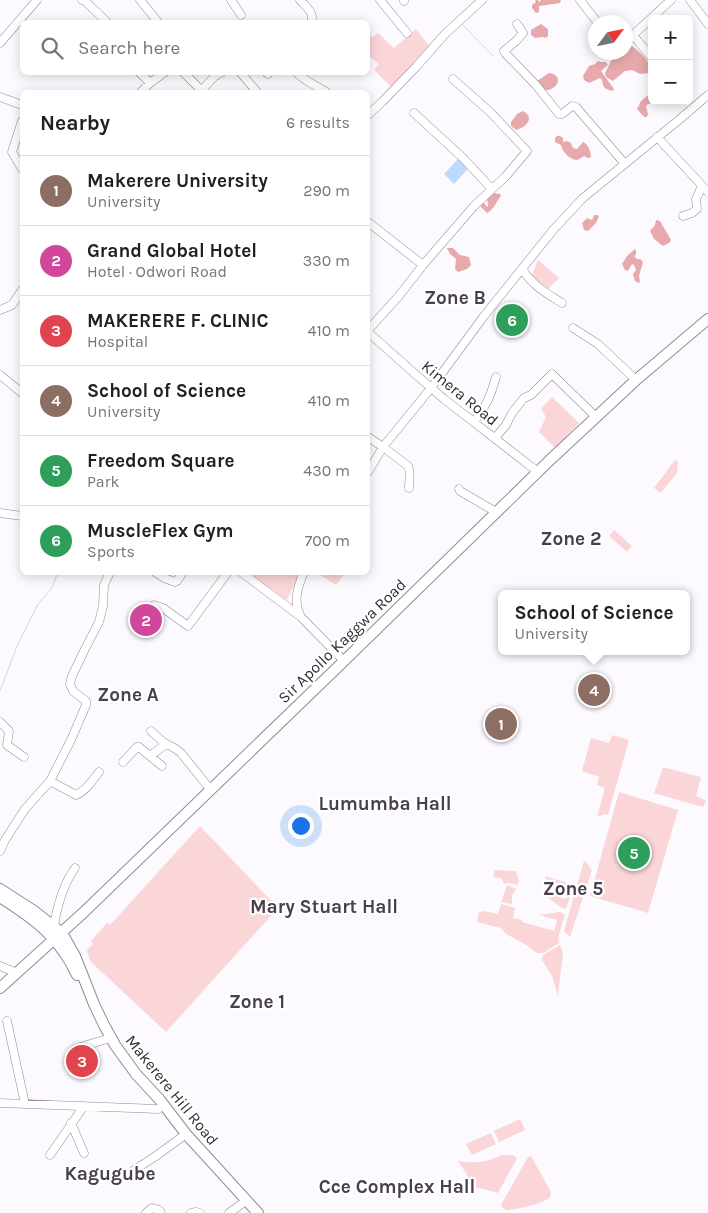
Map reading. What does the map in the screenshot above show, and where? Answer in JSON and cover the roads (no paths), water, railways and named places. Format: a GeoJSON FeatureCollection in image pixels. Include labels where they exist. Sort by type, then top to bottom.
{"type":"FeatureCollection","features":[{"type":"Feature","properties":{"kind":"main road","name":"Sir Apollo Kaggwa Road"},"geometry":{"type":"LineString","coordinates":[[0,988],[344,661],[596,417],[636,380],[708,319]]}},
{"type":"Feature","properties":{"kind":"main road","name":"Makerere Hill Road"},"geometry":{"type":"LineString","coordinates":[[0,889],[34,911],[57,933],[75,956],[94,1004],[115,1045],[136,1074],[160,1100],[184,1132],[258,1213]]}},
{"type":"Feature","properties":{"kind":"main road","name":"Makerere Hill Road"},"geometry":{"type":"LineString","coordinates":[[0,897],[37,923],[57,933],[106,1039],[117,1055],[182,1137],[253,1213]]}},
{"type":"Feature","properties":{"kind":"street"},"geometry":{"type":"LineString","coordinates":[[0,43],[37,0]]}},
{"type":"Feature","properties":{"kind":"street"},"geometry":{"type":"LineString","coordinates":[[82,0],[105,20]]}},
{"type":"Feature","properties":{"kind":"street"},"geometry":{"type":"LineString","coordinates":[[140,0],[156,20]]}},
{"type":"Feature","properties":{"kind":"street"},"geometry":{"type":"LineString","coordinates":[[231,0],[241,15]]}},
{"type":"Feature","properties":{"kind":"street"},"geometry":{"type":"LineString","coordinates":[[300,0],[312,14],[312,20]]}},
{"type":"Feature","properties":{"kind":"street"},"geometry":{"type":"LineString","coordinates":[[380,0],[406,33]]}},
{"type":"Feature","properties":{"kind":"street"},"geometry":{"type":"LineString","coordinates":[[370,113],[445,34],[482,0]]}},
{"type":"Feature","properties":{"kind":"street"},"geometry":{"type":"LineString","coordinates":[[580,0],[592,15]]}},
{"type":"Feature","properties":{"kind":"street"},"geometry":{"type":"LineString","coordinates":[[633,34],[662,3],[671,0]]}},
{"type":"Feature","properties":{"kind":"street"},"geometry":{"type":"LineString","coordinates":[[690,0],[708,24]]}},
{"type":"Feature","properties":{"kind":"street"},"geometry":{"type":"LineString","coordinates":[[517,24],[523,33],[504,52],[559,114],[562,114],[572,106],[576,107],[624,164]]}},
{"type":"Feature","properties":{"kind":"street"},"geometry":{"type":"LineString","coordinates":[[633,41],[648,55]]}},
{"type":"Feature","properties":{"kind":"street"},"geometry":{"type":"LineString","coordinates":[[142,75],[150,83]]}},
{"type":"Feature","properties":{"kind":"street"},"geometry":{"type":"LineString","coordinates":[[143,90],[161,75]]}},
{"type":"Feature","properties":{"kind":"street"},"geometry":{"type":"LineString","coordinates":[[186,75],[199,90]]}},
{"type":"Feature","properties":{"kind":"street"},"geometry":{"type":"LineString","coordinates":[[203,90],[217,75]]}},
{"type":"Feature","properties":{"kind":"street"},"geometry":{"type":"LineString","coordinates":[[243,75],[255,90]]}},
{"type":"Feature","properties":{"kind":"street"},"geometry":{"type":"LineString","coordinates":[[299,75],[323,90]]}},
{"type":"Feature","properties":{"kind":"street"},"geometry":{"type":"LineString","coordinates":[[370,329],[474,206],[506,176],[527,151],[490,112],[453,79]]}},
{"type":"Feature","properties":{"kind":"street"},"geometry":{"type":"LineString","coordinates":[[370,469],[384,447],[431,388],[484,316],[554,229],[583,198],[708,95]]}},
{"type":"Feature","properties":{"kind":"street"},"geometry":{"type":"LineString","coordinates":[[0,97],[20,104]]}},
{"type":"Feature","properties":{"kind":"street"},"geometry":{"type":"LineString","coordinates":[[693,103],[696,106]]}},
{"type":"Feature","properties":{"kind":"street"},"geometry":{"type":"LineString","coordinates":[[414,112],[463,158],[492,189]]}},
{"type":"Feature","properties":{"kind":"street"},"geometry":{"type":"LineString","coordinates":[[20,127],[12,152],[20,166]]}},
{"type":"Feature","properties":{"kind":"street"},"geometry":{"type":"LineString","coordinates":[[658,137],[708,192]]}},
{"type":"Feature","properties":{"kind":"street"},"geometry":{"type":"LineString","coordinates":[[683,216],[692,213],[696,209],[696,199],[702,186]]}},
{"type":"Feature","properties":{"kind":"street"},"geometry":{"type":"LineString","coordinates":[[370,224],[423,265]]}},
{"type":"Feature","properties":{"kind":"street"},"geometry":{"type":"LineString","coordinates":[[522,269],[530,281],[562,303]]}},
{"type":"Feature","properties":{"kind":"street"},"geometry":{"type":"LineString","coordinates":[[0,310],[12,305],[20,293]]}},
{"type":"Feature","properties":{"kind":"street"},"geometry":{"type":"LineString","coordinates":[[573,328],[598,344],[636,380]]}},
{"type":"Feature","properties":{"kind":"street","name":"Kimera Road"},"geometry":{"type":"LineString","coordinates":[[370,333],[431,388],[538,472]]}},
{"type":"Feature","properties":{"kind":"street"},"geometry":{"type":"LineString","coordinates":[[495,438],[524,398],[531,395],[552,374],[596,417]]}},
{"type":"Feature","properties":{"kind":"street"},"geometry":{"type":"LineString","coordinates":[[0,375],[20,389]]}},
{"type":"Feature","properties":{"kind":"street"},"geometry":{"type":"LineString","coordinates":[[474,422],[483,411],[492,394],[496,376]]}},
{"type":"Feature","properties":{"kind":"street"},"geometry":{"type":"LineString","coordinates":[[370,438],[410,468],[409,488]]}},
{"type":"Feature","properties":{"kind":"street"},"geometry":{"type":"LineString","coordinates":[[459,489],[496,512]]}},
{"type":"Feature","properties":{"kind":"street"},"geometry":{"type":"LineString","coordinates":[[0,513],[20,516]]}},
{"type":"Feature","properties":{"kind":"street"},"geometry":{"type":"LineString","coordinates":[[0,851],[25,810],[50,781],[86,705],[86,702],[73,690],[70,684],[72,676],[99,622],[103,606],[104,585],[109,575]]}},
{"type":"Feature","properties":{"kind":"street"},"geometry":{"type":"LineString","coordinates":[[160,575],[176,582],[181,575]]}},
{"type":"Feature","properties":{"kind":"street"},"geometry":{"type":"LineString","coordinates":[[154,605],[163,608],[188,626],[226,575]]}},
{"type":"Feature","properties":{"kind":"street"},"geometry":{"type":"LineString","coordinates":[[245,575],[301,617],[344,661]]}},
{"type":"Feature","properties":{"kind":"street"},"geometry":{"type":"LineString","coordinates":[[301,617],[297,609],[297,594],[303,575]]}},
{"type":"Feature","properties":{"kind":"street"},"geometry":{"type":"LineString","coordinates":[[0,722],[9,731],[7,744],[24,757]]}},
{"type":"Feature","properties":{"kind":"street"},"geometry":{"type":"LineString","coordinates":[[151,731],[166,744],[182,753],[210,789]]}},
{"type":"Feature","properties":{"kind":"street"},"geometry":{"type":"LineString","coordinates":[[150,756],[166,744]]}},
{"type":"Feature","properties":{"kind":"street"},"geometry":{"type":"LineString","coordinates":[[123,762],[136,747],[139,747],[162,766]]}},
{"type":"Feature","properties":{"kind":"street"},"geometry":{"type":"LineString","coordinates":[[50,781],[77,795],[85,789],[99,772]]}},
{"type":"Feature","properties":{"kind":"street"},"geometry":{"type":"LineString","coordinates":[[57,933],[56,911],[75,868]]}},
{"type":"Feature","properties":{"kind":"street"},"geometry":{"type":"LineString","coordinates":[[0,966],[17,973]]}},
{"type":"Feature","properties":{"kind":"street"},"geometry":{"type":"LineString","coordinates":[[7,1022],[25,1104]]}},
{"type":"Feature","properties":{"kind":"street"},"geometry":{"type":"LineString","coordinates":[[71,1060],[73,1050],[106,1039]]}},
{"type":"Feature","properties":{"kind":"street"},"geometry":{"type":"LineString","coordinates":[[0,1102],[158,1109]]}},
{"type":"Feature","properties":{"kind":"street"},"geometry":{"type":"LineString","coordinates":[[50,1155],[84,1106]]}},
{"type":"Feature","properties":{"kind":"street"},"geometry":{"type":"LineString","coordinates":[[72,1123],[84,1153]]}},
{"type":"Feature","properties":{"kind":"street"},"geometry":{"type":"LineString","coordinates":[[131,1172],[182,1137]]}},
{"type":"Feature","properties":{"kind":"street"},"geometry":{"type":"LineString","coordinates":[[229,1213],[243,1203]]}},
{"type":"Feature","properties":{"kind":"street"},"geometry":{"type":"LineString","coordinates":[[146,1213],[152,1208],[159,1210],[161,1213]]}},
{"type":"Feature","properties":{"kind":"street"},"geometry":{"type":"LineString","coordinates":[[191,1213],[200,1213]]}},
{"type":"Feature","properties":{"kind":"water"},"geometry":{"type":"Polygon","coordinates":[[[458,159],[468,169],[454,184],[444,174],[458,159]]]}},
{"type":"Feature","properties":{"kind":"waterway"},"geometry":{"type":"LineString","coordinates":[[461,23],[493,56]]}},
{"type":"Feature","properties":{"kind":"waterway"},"geometry":{"type":"LineString","coordinates":[[0,691],[17,646],[38,604],[52,588],[57,575]]}},
{"type":"Feature","properties":{"kind":"place","name":"MuscleFlex Gym"},"geometry":{"type":"Point","coordinates":[512,320]}},
{"type":"Feature","properties":{"kind":"place","name":"Grand Global Hotel"},"geometry":{"type":"Point","coordinates":[146,620]}},
{"type":"Feature","properties":{"kind":"place","name":"School of Science"},"geometry":{"type":"Point","coordinates":[594,690]}},
{"type":"Feature","properties":{"kind":"place","name":"Makerere University"},"geometry":{"type":"Point","coordinates":[501,724]}},
{"type":"Feature","properties":{"kind":"place","name":"Freedom Square"},"geometry":{"type":"Point","coordinates":[634,853]}},
{"type":"Feature","properties":{"kind":"place","name":"MAKERERE F. CLINIC"},"geometry":{"type":"Point","coordinates":[82,1061]}},
{"type":"Feature","properties":{"kind":"district","name":"Zone B"},"geometry":{"type":"Point","coordinates":[455,298]}},
{"type":"Feature","properties":{"kind":"district","name":"Zone 2"},"geometry":{"type":"Point","coordinates":[571,539]}},
{"type":"Feature","properties":{"kind":"district","name":"Zone A"},"geometry":{"type":"Point","coordinates":[128,695]}},
{"type":"Feature","properties":{"kind":"district","name":"Lumumba Hall"},"geometry":{"type":"Point","coordinates":[385,804]}},
{"type":"Feature","properties":{"kind":"district","name":"Zone 5"},"geometry":{"type":"Point","coordinates":[573,889]}},
{"type":"Feature","properties":{"kind":"district","name":"Mary Stuart Hall"},"geometry":{"type":"Point","coordinates":[324,907]}},
{"type":"Feature","properties":{"kind":"district","name":"Zone 1"},"geometry":{"type":"Point","coordinates":[257,1002]}},
{"type":"Feature","properties":{"kind":"district","name":"Kagugube"},"geometry":{"type":"Point","coordinates":[110,1174]}},
{"type":"Feature","properties":{"kind":"district","name":"Cce Complex Hall"},"geometry":{"type":"Point","coordinates":[397,1187]}}]}
